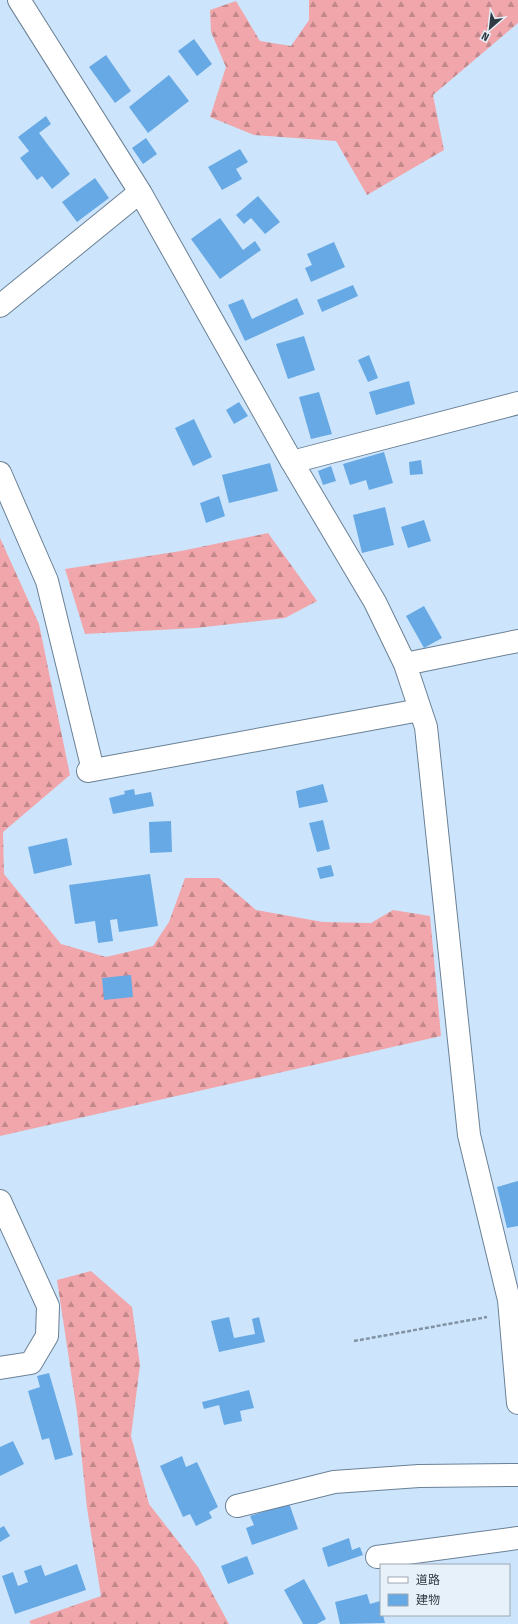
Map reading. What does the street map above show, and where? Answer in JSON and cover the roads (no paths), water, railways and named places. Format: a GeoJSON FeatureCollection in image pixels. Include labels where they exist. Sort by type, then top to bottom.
{"type":"FeatureCollection","features":[{"type":"Feature","properties":{"kind":"street"},"geometry":{"type":"LineString","coordinates":[[20,0],[140,192],[292,462],[375,602],[406,664],[426,727],[469,1135],[509,1300],[518,1403]]}},
{"type":"Feature","properties":{"kind":"street"},"geometry":{"type":"LineString","coordinates":[[0,306],[140,192]]}},
{"type":"Feature","properties":{"kind":"street"},"geometry":{"type":"LineString","coordinates":[[292,462],[518,403]]}},
{"type":"Feature","properties":{"kind":"street"},"geometry":{"type":"LineString","coordinates":[[0,473],[47,581],[91,771],[420,710]]}},
{"type":"Feature","properties":{"kind":"street"},"geometry":{"type":"LineString","coordinates":[[406,664],[518,641]]}},
{"type":"Feature","properties":{"kind":"street"},"geometry":{"type":"LineString","coordinates":[[0,1201],[48,1306],[47,1336],[32,1363],[0,1368]]}},
{"type":"Feature","properties":{"kind":"street"},"geometry":{"type":"LineString","coordinates":[[237,1506],[334,1482],[419,1476],[518,1476]]}},
{"type":"Feature","properties":{"kind":"street"},"geometry":{"type":"LineString","coordinates":[[377,1557],[518,1538]]}}]}
